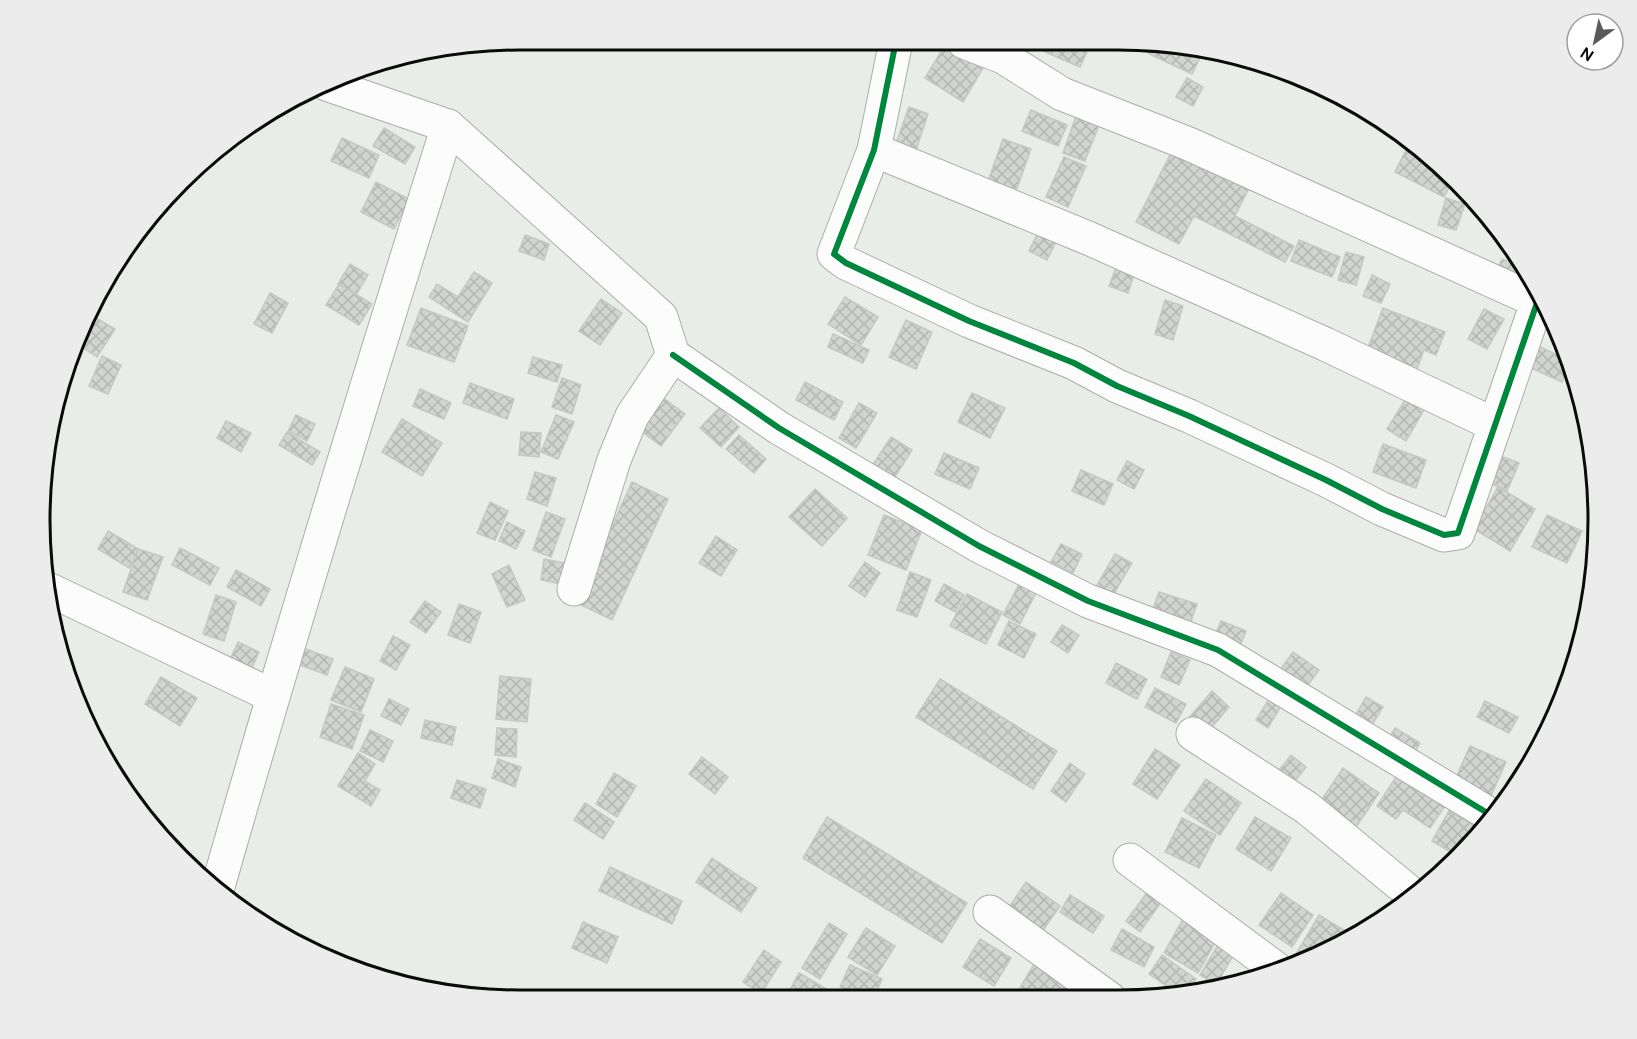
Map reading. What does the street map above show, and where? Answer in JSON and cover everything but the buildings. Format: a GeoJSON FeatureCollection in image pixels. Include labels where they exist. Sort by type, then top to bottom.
{"type":"FeatureCollection","features":[{"type":"Feature","properties":{"kind":"street"},"geometry":{"type":"LineString","coordinates":[[894,50],[874,150],[834,254],[846,263],[969,321],[1074,363],[1117,386],[1189,416],[1326,480],[1382,509],[1444,535],[1458,533],[1536,306]]}},
{"type":"Feature","properties":{"kind":"street"},"geometry":{"type":"LineString","coordinates":[[985,50],[1003,57],[1062,94],[1189,144],[1529,293]]}},
{"type":"Feature","properties":{"kind":"street"},"geometry":{"type":"LineString","coordinates":[[335,87],[448,126],[661,316],[673,355],[779,429],[979,546],[1088,601],[1218,650],[1485,812]]}},
{"type":"Feature","properties":{"kind":"street"},"geometry":{"type":"LineString","coordinates":[[220,881],[348,443],[448,126]]}},
{"type":"Feature","properties":{"kind":"street"},"geometry":{"type":"LineString","coordinates":[[874,150],[1088,238],[1325,344],[1495,425]]}},
{"type":"Feature","properties":{"kind":"street"},"geometry":{"type":"LineString","coordinates":[[574,589],[614,460],[632,416],[673,355]]}},
{"type":"Feature","properties":{"kind":"street"},"geometry":{"type":"LineString","coordinates":[[56,593],[273,696]]}},
{"type":"Feature","properties":{"kind":"street"},"geometry":{"type":"LineString","coordinates":[[1193,734],[1307,808],[1407,890]]}},
{"type":"Feature","properties":{"kind":"street"},"geometry":{"type":"LineString","coordinates":[[1130,860],[1270,964]]}},
{"type":"Feature","properties":{"kind":"street"},"geometry":{"type":"LineString","coordinates":[[990,912],[1098,990]]}},
{"type":"Feature","properties":{"kind":"cycle path"},"geometry":{"type":"LineString","coordinates":[[894,50],[874,150],[834,254],[846,263],[969,321],[1074,363],[1117,386],[1189,416],[1326,480],[1382,509],[1444,535],[1458,533],[1536,306]]}},
{"type":"Feature","properties":{"kind":"cycle path"},"geometry":{"type":"LineString","coordinates":[[673,355],[779,428],[979,546],[1088,601],[1218,650],[1485,812]]}}]}
